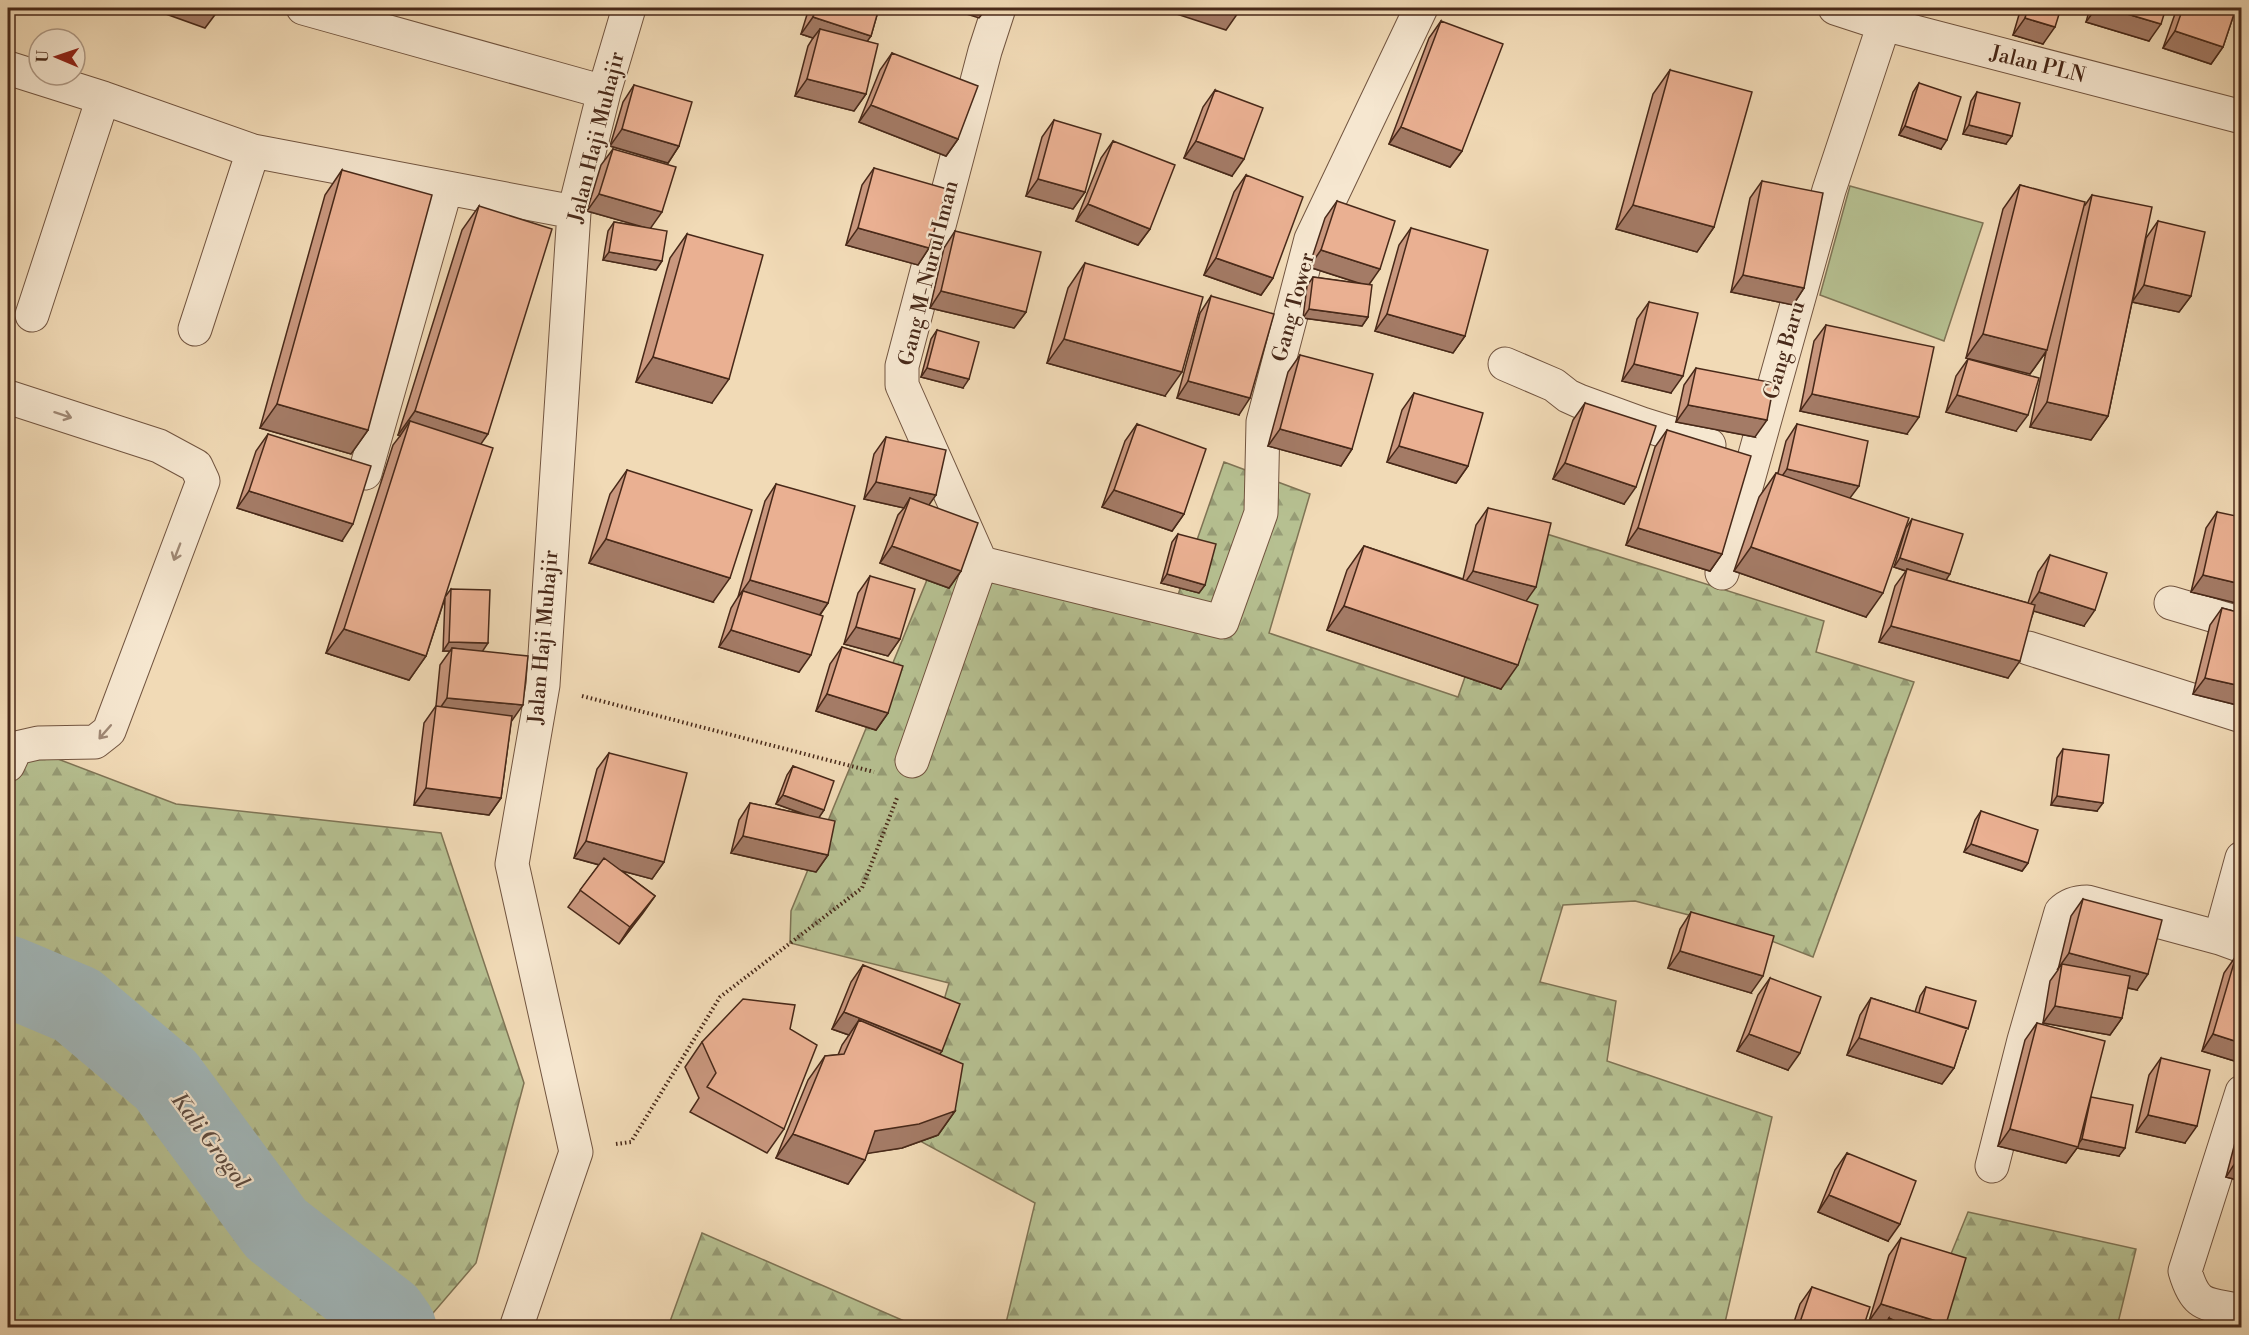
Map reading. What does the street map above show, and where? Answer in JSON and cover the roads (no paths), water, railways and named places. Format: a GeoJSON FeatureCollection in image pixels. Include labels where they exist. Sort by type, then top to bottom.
{"type":"FeatureCollection","features":[{"type":"Feature","properties":{"kind":"street"},"geometry":{"type":"LineString","coordinates":[[303,8],[604,92]]}},
{"type":"Feature","properties":{"kind":"street","name":"Jalan Haji Muhajir"},"geometry":{"type":"LineString","coordinates":[[516,1328],[576,1152],[512,864],[543,685],[574,212],[604,92],[629,8]]}},
{"type":"Feature","properties":{"kind":"street","name":"Gang M-Nurul Iman"},"geometry":{"type":"LineString","coordinates":[[981,563],[902,385],[902,366],[985,51],[999,8]]}},
{"type":"Feature","properties":{"kind":"street","name":"Gang Tower"},"geometry":{"type":"LineString","coordinates":[[981,563],[1222,622],[1261,513],[1263,422],[1311,239],[1420,8]]}},
{"type":"Feature","properties":{"kind":"street","name":"Jalan PLN"},"geometry":{"type":"LineString","coordinates":[[1835,8],[1884,24],[2241,117]]}},
{"type":"Feature","properties":{"kind":"street","name":"Gang Baru"},"geometry":{"type":"LineString","coordinates":[[1722,573],[1829,190],[1884,24]]}},
{"type":"Feature","properties":{"kind":"street"},"geometry":{"type":"LineString","coordinates":[[8,68],[103,98],[253,151],[574,212]]}},
{"type":"Feature","properties":{"kind":"street"},"geometry":{"type":"LineString","coordinates":[[32,315],[103,98]]}},
{"type":"Feature","properties":{"kind":"street"},"geometry":{"type":"LineString","coordinates":[[195,329],[253,151]]}},
{"type":"Feature","properties":{"kind":"street"},"geometry":{"type":"LineString","coordinates":[[365,473],[446,188]]}},
{"type":"Feature","properties":{"kind":"street"},"geometry":{"type":"LineString","coordinates":[[1505,364],[1554,385],[1579,401],[1642,424],[1754,459]]}},
{"type":"Feature","properties":{"kind":"street"},"geometry":{"type":"LineString","coordinates":[[8,397],[159,446],[196,466],[203,481],[109,731],[95,742],[38,743],[16,748],[8,765]]}},
{"type":"Feature","properties":{"kind":"street"},"geometry":{"type":"LineString","coordinates":[[912,761],[981,563]]}},
{"type":"Feature","properties":{"kind":"street"},"geometry":{"type":"LineString","coordinates":[[2171,603],[2241,624]]}},
{"type":"Feature","properties":{"kind":"street"},"geometry":{"type":"LineString","coordinates":[[2028,648],[2241,716]]}},
{"type":"Feature","properties":{"kind":"street"},"geometry":{"type":"LineString","coordinates":[[1992,1166],[2024,1040],[2061,912],[2073,904],[2087,902],[2231,942],[2241,858]]}},
{"type":"Feature","properties":{"kind":"street"},"geometry":{"type":"LineString","coordinates":[[2241,1092],[2185,1271],[2191,1291],[2202,1302],[2241,1311]]}},
{"type":"Feature","properties":{"kind":"waterway","name":"Kali Grogol"},"geometry":{"type":"LineString","coordinates":[[8,976],[77,1005],[166,1080],[276,1229],[387,1315],[396,1328]]}}]}
